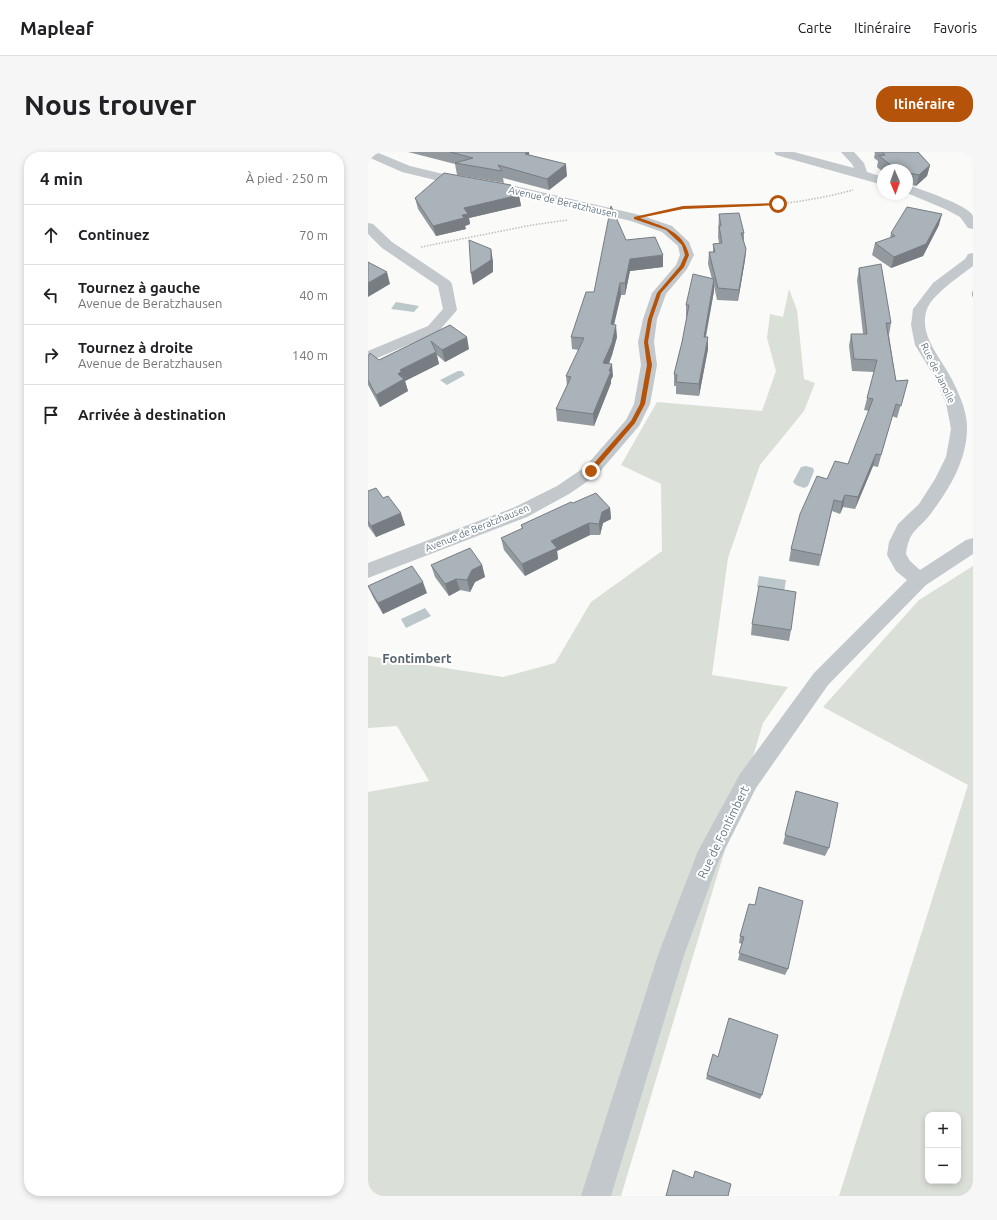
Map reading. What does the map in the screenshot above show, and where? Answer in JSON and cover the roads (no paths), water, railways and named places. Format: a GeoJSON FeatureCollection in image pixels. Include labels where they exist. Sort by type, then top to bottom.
{"type":"FeatureCollection","features":[{"type":"Feature","properties":{"kind":"street"},"geometry":{"type":"LineString","coordinates":[[780,152],[877,179]]}},
{"type":"Feature","properties":{"kind":"street"},"geometry":{"type":"LineString","coordinates":[[847,152],[858,163],[862,174]]}},
{"type":"Feature","properties":{"kind":"street","name":"Avenue de Beratzhausen"},"geometry":{"type":"LineString","coordinates":[[368,153],[406,169],[515,190],[635,218],[667,229],[684,245],[687,255],[682,266],[659,293],[650,319],[646,342],[649,365],[642,404],[633,422],[591,471],[563,490],[521,512],[368,571]]}},
{"type":"Feature","properties":{"kind":"street"},"geometry":{"type":"LineString","coordinates":[[913,191],[966,214],[973,225]]}},
{"type":"Feature","properties":{"kind":"street"},"geometry":{"type":"LineString","coordinates":[[368,227],[388,245],[445,284],[450,310],[434,329],[368,356]]}},
{"type":"Feature","properties":{"kind":"street","name":"Rue de Janolle"},"geometry":{"type":"LineString","coordinates":[[919,580],[902,566],[896,555],[898,542],[904,529],[925,509],[943,481],[955,457],[959,430],[954,403],[942,376],[923,345],[918,325],[920,309],[938,286],[971,261],[973,256]]}},
{"type":"Feature","properties":{"kind":"street","name":"Rue de Fontimbert"},"geometry":{"type":"LineString","coordinates":[[596,1196],[682,926],[707,859],[748,781],[821,679],[919,580],[973,545]]}},
{"type":"Feature","properties":{"kind":"district","name":"Fontimbert"},"geometry":{"type":"Point","coordinates":[417,658]}}]}
